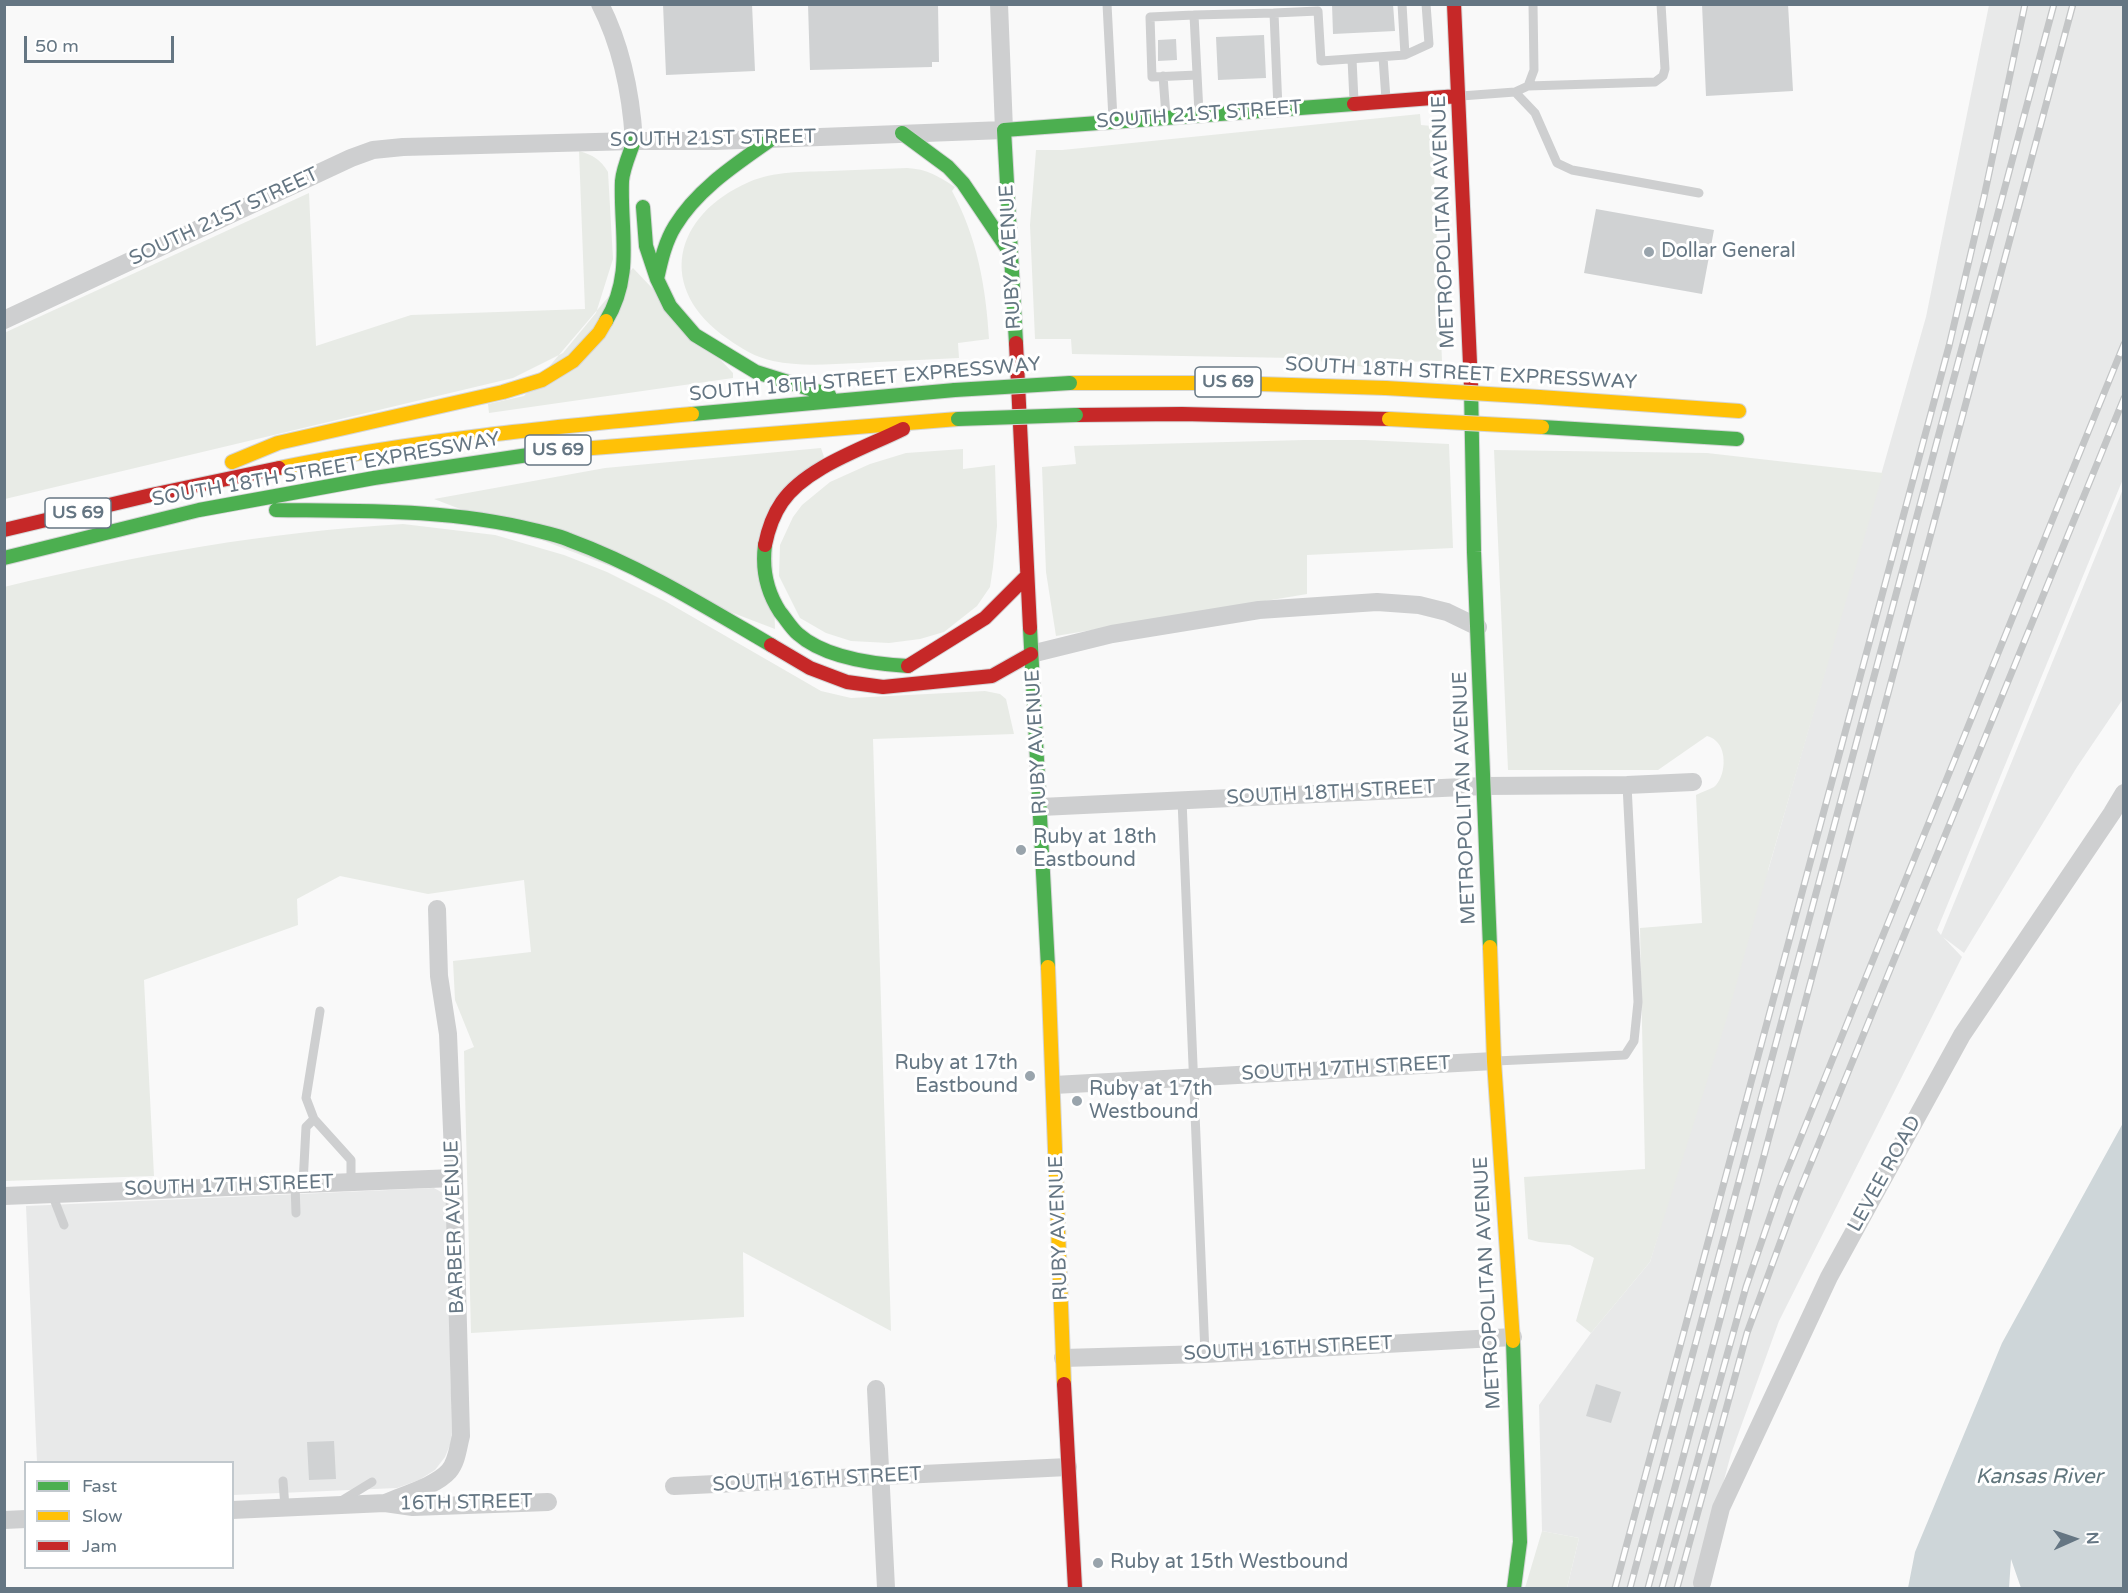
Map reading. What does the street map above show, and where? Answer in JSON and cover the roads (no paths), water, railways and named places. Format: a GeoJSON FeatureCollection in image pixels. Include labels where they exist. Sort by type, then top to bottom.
{"type":"FeatureCollection","features":[{"type":"Feature","properties":{"kind":"main road","name":"METROPOLITAN AVENUE"},"geometry":{"type":"LineString","coordinates":[[1454,4],[1470,356],[1474,552],[1494,1061],[1513,1337],[1520,1542],[1514,1588]]}},
{"type":"Feature","properties":{"kind":"main road","name":"SOUTH 21ST STREET"},"geometry":{"type":"LineString","coordinates":[[1004,130],[1458,96]]}},
{"type":"Feature","properties":{"kind":"main road","name":"RUBY AVENUE"},"geometry":{"type":"LineString","coordinates":[[1004,130],[1041,807],[1054,1085],[1063,1358],[1075,1588]]}},
{"type":"Feature","properties":{"kind":"main road"},"geometry":{"type":"LineString","coordinates":[[902,133],[948,167],[963,183],[1012,257]]}},
{"type":"Feature","properties":{"kind":"main road"},"geometry":{"type":"LineString","coordinates":[[657,279],[667,241],[689,206],[718,179],[773,138]]}},
{"type":"Feature","properties":{"kind":"main road"},"geometry":{"type":"LineString","coordinates":[[634,141],[639,171]]}},
{"type":"Feature","properties":{"kind":"main road"},"geometry":{"type":"LineString","coordinates":[[151,495],[279,443],[503,392],[542,380],[573,361],[599,333],[614,308],[623,280],[622,177],[634,141]]}},
{"type":"Feature","properties":{"kind":"main road"},"geometry":{"type":"LineString","coordinates":[[642,192],[646,246],[657,279],[670,306],[694,335],[756,372],[842,399]]}},
{"type":"Feature","properties":{"kind":"main road","name":"SOUTH 18TH STREET EXPRESSWAY"},"geometry":{"type":"LineString","coordinates":[[4,530],[151,495],[323,459],[496,433],[955,390],[1151,381],[1291,383],[1739,411]]}},
{"type":"Feature","properties":{"kind":"main road","name":"SOUTH 18TH STREET EXPRESSWAY"},"geometry":{"type":"LineString","coordinates":[[4,558],[199,510],[374,478],[551,451],[958,419],[1182,414],[1389,419],[1737,439]]}},
{"type":"Feature","properties":{"kind":"main road"},"geometry":{"type":"LineString","coordinates":[[920,422],[827,465],[804,481],[783,501],[771,526],[764,549],[765,580],[777,609],[798,634],[831,651],[873,664],[908,666],[939,661]]}},
{"type":"Feature","properties":{"kind":"main road"},"geometry":{"type":"LineString","coordinates":[[199,510],[421,512],[498,521],[568,538],[684,596],[810,668],[847,682],[883,687],[992,676],[1031,654]]}},
{"type":"Feature","properties":{"kind":"main road"},"geometry":{"type":"LineString","coordinates":[[908,666],[985,618],[1027,576]]}},
{"type":"Feature","properties":{"kind":"main road"},"geometry":{"type":"LineString","coordinates":[[1001,654],[1031,654]]}},
{"type":"Feature","properties":{"kind":"street"},"geometry":{"type":"LineString","coordinates":[[600,4],[614,31],[625,71],[632,107],[634,141]]}},
{"type":"Feature","properties":{"kind":"street","name":"RUBY AVENUE"},"geometry":{"type":"LineString","coordinates":[[999,4],[1004,130]]}},
{"type":"Feature","properties":{"kind":"street","name":"SOUTH 21ST STREET"},"geometry":{"type":"LineString","coordinates":[[4,320],[351,158],[373,150],[404,147],[1004,130]]}},
{"type":"Feature","properties":{"kind":"street"},"geometry":{"type":"LineString","coordinates":[[1031,654],[1112,634],[1259,610],[1377,602],[1419,605],[1447,612],[1478,627]]}},
{"type":"Feature","properties":{"kind":"street","name":"SOUTH 18TH STREET"},"geometry":{"type":"LineString","coordinates":[[1041,807],[1484,786],[1694,782]]}},
{"type":"Feature","properties":{"kind":"street","name":"LEVEE ROAD"},"geometry":{"type":"LineString","coordinates":[[1702,1583],[1721,1508],[1829,1277],[1962,1035],[2124,793]]}},
{"type":"Feature","properties":{"kind":"street","name":"BARBER AVENUE"},"geometry":{"type":"LineString","coordinates":[[385,1503],[434,1482],[448,1471],[456,1456],[461,1436],[448,1034],[439,976],[437,909]]}},
{"type":"Feature","properties":{"kind":"street","name":"SOUTH 17TH STREET"},"geometry":{"type":"LineString","coordinates":[[1054,1085],[1494,1061]]}},
{"type":"Feature","properties":{"kind":"street","name":"SOUTH 17TH STREET"},"geometry":{"type":"LineString","coordinates":[[4,1196],[454,1178]]}},
{"type":"Feature","properties":{"kind":"street","name":"SOUTH 16TH STREET"},"geometry":{"type":"LineString","coordinates":[[1063,1358],[1205,1354],[1513,1337]]}},
{"type":"Feature","properties":{"kind":"street"},"geometry":{"type":"LineString","coordinates":[[876,1389],[886,1588]]}},
{"type":"Feature","properties":{"kind":"street","name":"SOUTH 16TH STREET"},"geometry":{"type":"LineString","coordinates":[[674,1486],[1068,1467]]}},
{"type":"Feature","properties":{"kind":"street","name":"16TH STREET"},"geometry":{"type":"LineString","coordinates":[[385,1503],[413,1507],[548,1502]]}},
{"type":"Feature","properties":{"kind":"street"},"geometry":{"type":"LineString","coordinates":[[234,1510],[385,1503]]}},
{"type":"Feature","properties":{"kind":"street"},"geometry":{"type":"LineString","coordinates":[[4,1520],[24,1519]]}},
{"type":"Feature","properties":{"kind":"lane"},"geometry":{"type":"LineString","coordinates":[[1107,4],[1113,122]]}},
{"type":"Feature","properties":{"kind":"lane"},"geometry":{"type":"LineString","coordinates":[[1402,4],[1405,55]]}},
{"type":"Feature","properties":{"kind":"lane"},"geometry":{"type":"LineString","coordinates":[[1197,75],[1152,77],[1150,16],[1318,11],[1321,61],[1405,55],[1429,44],[1426,4]]}},
{"type":"Feature","properties":{"kind":"lane"},"geometry":{"type":"LineString","coordinates":[[1528,86],[1534,70],[1533,4]]}},
{"type":"Feature","properties":{"kind":"lane"},"geometry":{"type":"LineString","coordinates":[[1458,96],[1515,92],[1528,86],[1655,82],[1662,76],[1665,69],[1661,4]]}},
{"type":"Feature","properties":{"kind":"lane"},"geometry":{"type":"LineString","coordinates":[[1274,14],[1278,110]]}},
{"type":"Feature","properties":{"kind":"lane"},"geometry":{"type":"LineString","coordinates":[[1194,15],[1199,116]]}},
{"type":"Feature","properties":{"kind":"lane"},"geometry":{"type":"LineString","coordinates":[[1383,57],[1386,101]]}},
{"type":"Feature","properties":{"kind":"lane"},"geometry":{"type":"LineString","coordinates":[[1352,59],[1354,103]]}},
{"type":"Feature","properties":{"kind":"lane"},"geometry":{"type":"LineString","coordinates":[[1163,76],[1166,118]]}},
{"type":"Feature","properties":{"kind":"lane"},"geometry":{"type":"LineString","coordinates":[[1515,92],[1535,114],[1557,163],[1572,170],[1699,193]]}},
{"type":"Feature","properties":{"kind":"lane"},"geometry":{"type":"LineString","coordinates":[[1494,1061],[1625,1055],[1634,1041],[1638,1002],[1627,785]]}},
{"type":"Feature","properties":{"kind":"lane"},"geometry":{"type":"LineString","coordinates":[[1182,800],[1205,1354]]}},
{"type":"Feature","properties":{"kind":"lane"},"geometry":{"type":"LineString","coordinates":[[320,1011],[306,1098],[314,1119],[351,1160],[351,1182]]}},
{"type":"Feature","properties":{"kind":"lane"},"geometry":{"type":"LineString","coordinates":[[296,1213],[306,1127],[314,1119]]}},
{"type":"Feature","properties":{"kind":"lane"},"geometry":{"type":"LineString","coordinates":[[52,1194],[64,1225]]}},
{"type":"Feature","properties":{"kind":"lane"},"geometry":{"type":"LineString","coordinates":[[283,1481],[285,1507]]}},
{"type":"Feature","properties":{"kind":"lane"},"geometry":{"type":"LineString","coordinates":[[333,1505],[372,1482]]}},
{"type":"Feature","properties":{"kind":"water","name":"Kansas River"},"geometry":{"type":"Polygon","coordinates":[[[2123,1123],[2123,1588],[2021,1588],[2011,1559],[2009,1588],[1908,1588],[1915,1552],[2002,1343],[2123,1123]]]}},
{"type":"Feature","properties":{"kind":"railway"},"geometry":{"type":"LineString","coordinates":[[1615,1588],[1949,346],[1984,197],[2025,4]]}},
{"type":"Feature","properties":{"kind":"railway"},"geometry":{"type":"LineString","coordinates":[[1630,1588],[2054,4]]}},
{"type":"Feature","properties":{"kind":"railway"},"geometry":{"type":"LineString","coordinates":[[1648,1588],[2073,4]]}},
{"type":"Feature","properties":{"kind":"railway"},"geometry":{"type":"LineString","coordinates":[[1662,1588],[1746,1287],[1780,1188],[2124,344]]}},
{"type":"Feature","properties":{"kind":"railway"},"geometry":{"type":"LineString","coordinates":[[1677,1588],[1747,1333],[1797,1197],[2124,398]]}},
{"type":"Feature","properties":{"kind":"place","name":"Dollar General"},"geometry":{"type":"Point","coordinates":[1649,252]}},
{"type":"Feature","properties":{"kind":"place","name":"Ruby at 18th Eastbound"},"geometry":{"type":"Point","coordinates":[1021,850]}},
{"type":"Feature","properties":{"kind":"place","name":"Ruby at 17th Eastbound"},"geometry":{"type":"Point","coordinates":[1030,1076]}},
{"type":"Feature","properties":{"kind":"place","name":"Ruby at 17th Westbound"},"geometry":{"type":"Point","coordinates":[1077,1101]}},
{"type":"Feature","properties":{"kind":"place","name":"Ruby at 15th Westbound"},"geometry":{"type":"Point","coordinates":[1098,1563]}}]}
